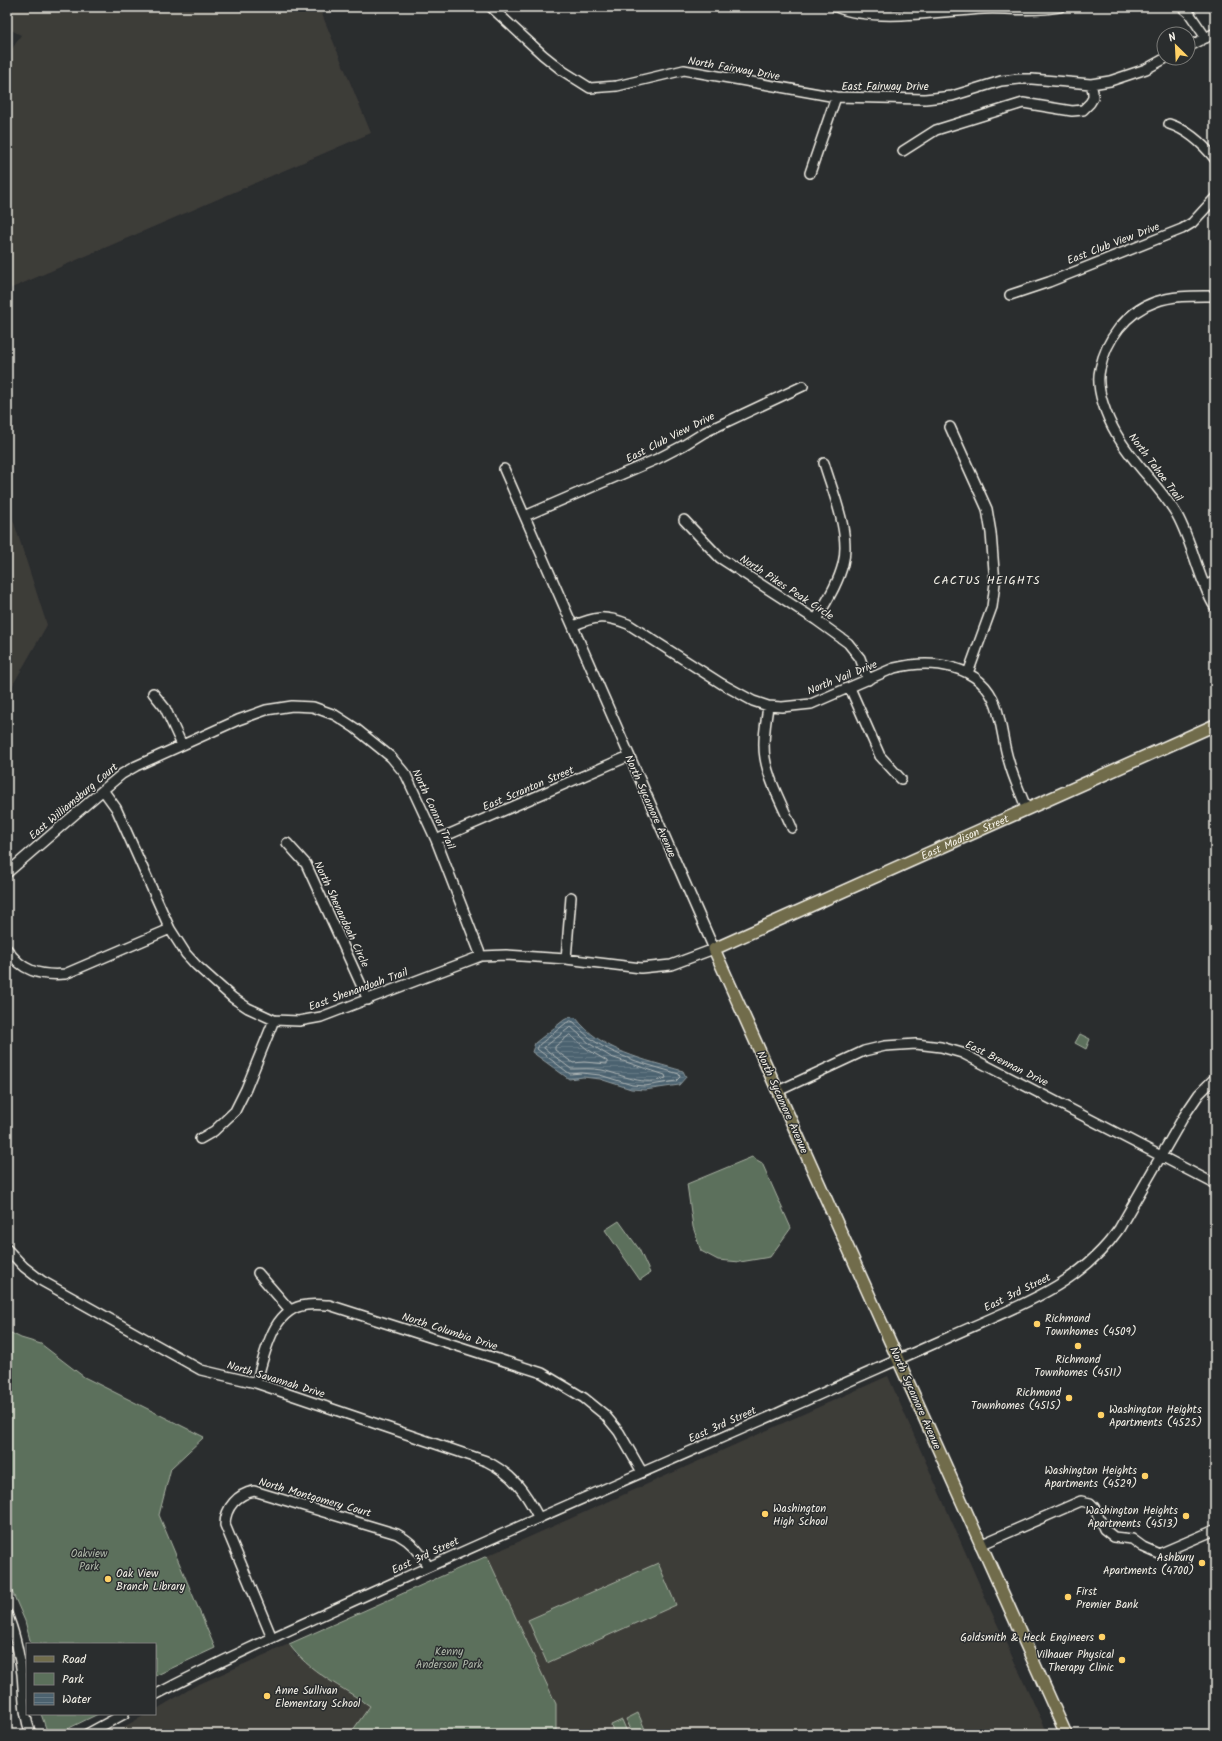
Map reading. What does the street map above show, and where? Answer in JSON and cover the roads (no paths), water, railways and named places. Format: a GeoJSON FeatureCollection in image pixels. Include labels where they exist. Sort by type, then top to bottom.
{"type":"FeatureCollection","features":[{"type":"Feature","properties":{"kind":"main road","name":"East Madison Street"},"geometry":{"type":"LineString","coordinates":[[714,948],[1215,725]]}},
{"type":"Feature","properties":{"kind":"main road","name":"North Sycamore Avenue"},"geometry":{"type":"LineString","coordinates":[[714,948],[899,1360],[980,1545],[1066,1734]]}},
{"type":"Feature","properties":{"kind":"street","name":"North Fairway Drive"},"geometry":{"type":"LineString","coordinates":[[491,7],[542,55],[563,71],[590,88],[616,86],[684,70],[836,98]]}},
{"type":"Feature","properties":{"kind":"street"},"geometry":{"type":"LineString","coordinates":[[836,7],[871,14],[904,14],[985,9],[1057,8]]}},
{"type":"Feature","properties":{"kind":"street"},"geometry":{"type":"LineString","coordinates":[[1182,7],[1189,13],[1206,38]]}},
{"type":"Feature","properties":{"kind":"street"},"geometry":{"type":"LineString","coordinates":[[1196,43],[1215,33]]}},
{"type":"Feature","properties":{"kind":"street","name":"East Fairway Drive"},"geometry":{"type":"LineString","coordinates":[[836,98],[924,99],[952,96],[1001,81],[1019,79],[1091,84],[1125,77],[1156,64]]}},
{"type":"Feature","properties":{"kind":"street"},"geometry":{"type":"LineString","coordinates":[[903,151],[936,130],[1023,103],[1072,111],[1083,110],[1093,98],[1091,84]]}},
{"type":"Feature","properties":{"kind":"street"},"geometry":{"type":"LineString","coordinates":[[810,173],[836,98]]}},
{"type":"Feature","properties":{"kind":"street"},"geometry":{"type":"LineString","coordinates":[[1169,124],[1178,127],[1198,141],[1215,159]]}},
{"type":"Feature","properties":{"kind":"street","name":"East Club View Drive"},"geometry":{"type":"LineString","coordinates":[[1010,295],[1049,282],[1182,229],[1192,223],[1215,198]]}},
{"type":"Feature","properties":{"kind":"street","name":"North Tahoe Trail"},"geometry":{"type":"LineString","coordinates":[[1215,296],[1165,299],[1153,302],[1140,310],[1124,322],[1116,331],[1109,344],[1100,370],[1100,392],[1103,405],[1116,434],[1125,450],[1163,496],[1177,516],[1215,607]]}},
{"type":"Feature","properties":{"kind":"street","name":"East Club View Drive"},"geometry":{"type":"LineString","coordinates":[[525,516],[657,459],[705,432],[803,386]]}},
{"type":"Feature","properties":{"kind":"street"},"geometry":{"type":"LineString","coordinates":[[950,427],[987,509],[991,533],[994,576],[992,607],[968,673]]}},
{"type":"Feature","properties":{"kind":"street"},"geometry":{"type":"LineString","coordinates":[[816,620],[839,578],[844,564],[846,548],[844,531],[824,463]]}},
{"type":"Feature","properties":{"kind":"street","name":"North Sycamore Avenue"},"geometry":{"type":"LineString","coordinates":[[504,469],[714,948]]}},
{"type":"Feature","properties":{"kind":"street","name":"North Pikes Peak Circle"},"geometry":{"type":"LineString","coordinates":[[684,520],[720,558],[816,620],[848,643],[860,658],[868,680]]}},
{"type":"Feature","properties":{"kind":"street"},"geometry":{"type":"LineString","coordinates":[[1205,586],[1215,581]]}},
{"type":"Feature","properties":{"kind":"street","name":"North Vail Drive"},"geometry":{"type":"LineString","coordinates":[[573,626],[587,620],[600,617],[614,618],[722,684],[753,701],[768,706],[782,707],[811,704],[894,668],[919,664],[946,665],[968,673],[990,694],[995,704],[1009,763],[1026,808]]}},
{"type":"Feature","properties":{"kind":"street"},"geometry":{"type":"LineString","coordinates":[[850,688],[880,756],[901,779]]}},
{"type":"Feature","properties":{"kind":"street"},"geometry":{"type":"LineString","coordinates":[[153,693],[165,708],[182,745]]}},
{"type":"Feature","properties":{"kind":"street","name":"North Connor Trail"},"geometry":{"type":"LineString","coordinates":[[182,745],[238,720],[266,710],[292,706],[313,707],[336,715],[370,740],[398,764],[411,783],[436,840],[481,956]]}},
{"type":"Feature","properties":{"kind":"street"},"geometry":{"type":"LineString","coordinates":[[768,706],[764,743],[765,759],[769,774],[792,828]]}},
{"type":"Feature","properties":{"kind":"street","name":"East Williamsburg Court"},"geometry":{"type":"LineString","coordinates":[[7,873],[122,774],[182,745]]}},
{"type":"Feature","properties":{"kind":"street","name":"East Scranton Street"},"geometry":{"type":"LineString","coordinates":[[436,840],[629,756]]}},
{"type":"Feature","properties":{"kind":"street","name":"East Shenandoah Trail"},"geometry":{"type":"LineString","coordinates":[[103,790],[116,808],[170,929],[186,954],[205,974],[233,998],[248,1008],[274,1020],[299,1021],[316,1018],[368,1000],[481,956],[506,955],[566,959],[641,968],[671,965],[714,948]]}},
{"type":"Feature","properties":{"kind":"street","name":"North Shenandoah Circle"},"geometry":{"type":"LineString","coordinates":[[288,843],[306,864],[368,1000]]}},
{"type":"Feature","properties":{"kind":"street"},"geometry":{"type":"LineString","coordinates":[[566,959],[571,897]]}},
{"type":"Feature","properties":{"kind":"street"},"geometry":{"type":"LineString","coordinates":[[7,949],[19,963],[36,972],[48,976],[65,974],[170,929]]}},
{"type":"Feature","properties":{"kind":"street"},"geometry":{"type":"LineString","coordinates":[[200,1139],[214,1131],[235,1111],[246,1089],[274,1020]]}},
{"type":"Feature","properties":{"kind":"street","name":"East Brennan Drive"},"geometry":{"type":"LineString","coordinates":[[778,1091],[864,1051],[885,1046],[916,1044],[941,1047],[962,1053],[1215,1184]]}},
{"type":"Feature","properties":{"kind":"street","name":"East 3rd Street"},"geometry":{"type":"LineString","coordinates":[[156,1694],[202,1670],[428,1567],[899,1360],[1042,1295],[1066,1281],[1089,1264],[1107,1246],[1119,1229],[1191,1105],[1199,1094],[1215,1078]]}},
{"type":"Feature","properties":{"kind":"street","name":"North Savannah Drive"},"geometry":{"type":"LineString","coordinates":[[7,1249],[24,1267],[42,1281],[201,1370],[256,1383],[486,1461],[502,1469],[514,1480],[527,1496],[539,1518]]}},
{"type":"Feature","properties":{"kind":"street"},"geometry":{"type":"LineString","coordinates":[[256,1383],[277,1323],[290,1310],[258,1273]]}},
{"type":"Feature","properties":{"kind":"street","name":"North Columbia Drive"},"geometry":{"type":"LineString","coordinates":[[290,1310],[306,1305],[329,1305],[542,1373],[584,1398],[605,1415],[619,1432],[642,1472]]}},
{"type":"Feature","properties":{"kind":"street","name":"North Montgomery Court"},"geometry":{"type":"LineString","coordinates":[[272,1638],[225,1525],[225,1518],[231,1505],[241,1495],[254,1491],[397,1534],[408,1539],[419,1550],[428,1567]]}},
{"type":"Feature","properties":{"kind":"street"},"geometry":{"type":"LineString","coordinates":[[980,1545],[1081,1501],[1090,1503],[1094,1507],[1104,1529],[1114,1537],[1132,1539],[1159,1554],[1215,1530]]}},
{"type":"Feature","properties":{"kind":"street"},"geometry":{"type":"LineString","coordinates":[[7,1614],[16,1640],[22,1674],[24,1711],[32,1734]]}},
{"type":"Feature","properties":{"kind":"street"},"geometry":{"type":"LineString","coordinates":[[87,1734],[122,1715]]}},
{"type":"Feature","properties":{"kind":"water"},"geometry":{"type":"Polygon","coordinates":[[[570,1017],[576,1018],[598,1039],[611,1046],[639,1058],[683,1071],[686,1077],[679,1085],[645,1090],[631,1089],[600,1079],[583,1077],[569,1079],[532,1052],[535,1043],[570,1017]]]}},
{"type":"Feature","properties":{"kind":"place","name":"Richmond Townhomes (4509)"},"geometry":{"type":"Point","coordinates":[1037,1324]}},
{"type":"Feature","properties":{"kind":"place","name":"Richmond Townhomes (4511)"},"geometry":{"type":"Point","coordinates":[1078,1346]}},
{"type":"Feature","properties":{"kind":"place","name":"Richmond Townhomes (4515)"},"geometry":{"type":"Point","coordinates":[1069,1398]}},
{"type":"Feature","properties":{"kind":"place","name":"Washington Heights Apartments (4525)"},"geometry":{"type":"Point","coordinates":[1101,1415]}},
{"type":"Feature","properties":{"kind":"place","name":"Washington Heights Apartments (4529)"},"geometry":{"type":"Point","coordinates":[1145,1476]}},
{"type":"Feature","properties":{"kind":"place","name":"Washington High School"},"geometry":{"type":"Point","coordinates":[765,1514]}},
{"type":"Feature","properties":{"kind":"place","name":"Washington Heights Apartments (4513)"},"geometry":{"type":"Point","coordinates":[1186,1516]}},
{"type":"Feature","properties":{"kind":"place","name":"Ashbury Apartments (4700)"},"geometry":{"type":"Point","coordinates":[1202,1563]}},
{"type":"Feature","properties":{"kind":"place","name":"Oak View Branch Library"},"geometry":{"type":"Point","coordinates":[108,1579]}},
{"type":"Feature","properties":{"kind":"place","name":"First Premier Bank"},"geometry":{"type":"Point","coordinates":[1068,1597]}},
{"type":"Feature","properties":{"kind":"place","name":"Goldsmith & Heck Engineers"},"geometry":{"type":"Point","coordinates":[1102,1637]}},
{"type":"Feature","properties":{"kind":"place","name":"Vilhauer Physical Therapy Clinic"},"geometry":{"type":"Point","coordinates":[1122,1660]}},
{"type":"Feature","properties":{"kind":"place","name":"Anne Sullivan Elementary School"},"geometry":{"type":"Point","coordinates":[267,1696]}},
{"type":"Feature","properties":{"kind":"district","name":"CACTUS HEIGHTS"},"geometry":{"type":"Point","coordinates":[987,580]}},
{"type":"Feature","properties":{"kind":"park label","name":"Oakview Park"},"geometry":{"type":"Point","coordinates":[89,1559]}},
{"type":"Feature","properties":{"kind":"park label","name":"Kenny Anderson Park"},"geometry":{"type":"Point","coordinates":[449,1657]}}]}
